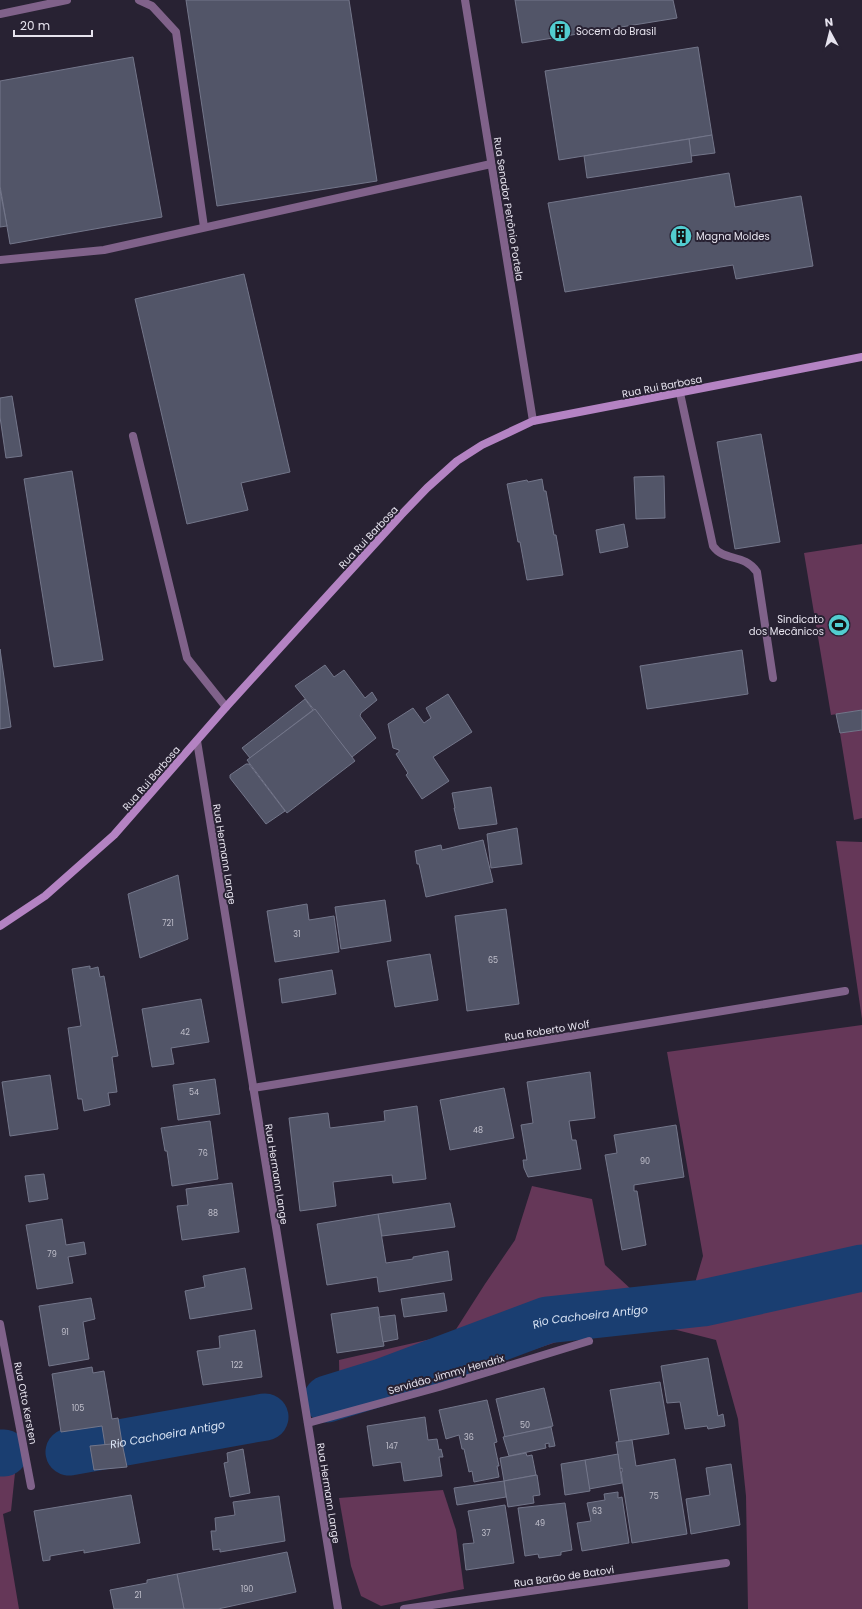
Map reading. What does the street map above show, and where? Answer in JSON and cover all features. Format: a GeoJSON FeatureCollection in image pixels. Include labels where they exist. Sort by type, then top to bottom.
{"type":"FeatureCollection","features":[{"type":"Feature","properties":{"kind":"main road","name":"Rua Rui Barbosa"},"geometry":{"type":"LineString","coordinates":[[0,926],[45,896],[114,834],[226,707],[427,488],[457,462],[482,445],[533,421],[862,357]]}},
{"type":"Feature","properties":{"kind":"street"},"geometry":{"type":"LineString","coordinates":[[0,14],[67,0]]}},
{"type":"Feature","properties":{"kind":"street"},"geometry":{"type":"LineString","coordinates":[[139,0],[152,6],[176,32],[204,227]]}},
{"type":"Feature","properties":{"kind":"street","name":"Rua Senador Petrônio Portela"},"geometry":{"type":"LineString","coordinates":[[465,0],[533,421]]}},
{"type":"Feature","properties":{"kind":"street"},"geometry":{"type":"LineString","coordinates":[[0,260],[104,250],[491,164]]}},
{"type":"Feature","properties":{"kind":"street"},"geometry":{"type":"LineString","coordinates":[[680,393],[713,546],[719,553],[748,562],[757,572],[773,678]]}},
{"type":"Feature","properties":{"kind":"street"},"geometry":{"type":"LineString","coordinates":[[133,436],[187,658],[226,707]]}},
{"type":"Feature","properties":{"kind":"street","name":"Rua Hermann Lange"},"geometry":{"type":"LineString","coordinates":[[197,741],[338,1609]]}},
{"type":"Feature","properties":{"kind":"street","name":"Rua Roberto Wolf"},"geometry":{"type":"LineString","coordinates":[[253,1088],[844,991]]}},
{"type":"Feature","properties":{"kind":"street","name":"Rua Otto Kersten"},"geometry":{"type":"LineString","coordinates":[[0,1324],[31,1486]]}},
{"type":"Feature","properties":{"kind":"street","name":"Servidão Jimmy Hendrix"},"geometry":{"type":"LineString","coordinates":[[308,1423],[454,1383],[589,1340]]}},
{"type":"Feature","properties":{"kind":"street","name":"Rua Barão de Batovi"},"geometry":{"type":"LineString","coordinates":[[404,1609],[726,1563]]}},
{"type":"Feature","properties":{"kind":"shaded area","name":"Sindicato dos Mecânicos"},"geometry":{"type":"Polygon","coordinates":[[[862,544],[862,710],[831,715],[804,553],[862,544]]]}},
{"type":"Feature","properties":{"kind":"shaded area"},"geometry":{"type":"Polygon","coordinates":[[[862,730],[862,818],[854,820],[840,733],[862,730]]]}},
{"type":"Feature","properties":{"kind":"shaded area"},"geometry":{"type":"Polygon","coordinates":[[[836,841],[862,842],[862,1019],[836,841]]]}},
{"type":"Feature","properties":{"kind":"shaded area"},"geometry":{"type":"Polygon","coordinates":[[[862,1025],[862,1609],[748,1609],[746,1496],[738,1419],[716,1340],[665,1327],[587,1332],[487,1365],[391,1391],[340,1409],[339,1360],[453,1334],[515,1240],[532,1186],[592,1199],[605,1265],[633,1291],[695,1283],[703,1256],[667,1052],[862,1025]]]}},
{"type":"Feature","properties":{"kind":"shaded area"},"geometry":{"type":"Polygon","coordinates":[[[0,1472],[15,1473],[11,1511],[3,1514],[19,1609],[0,1609],[0,1472]]]}},
{"type":"Feature","properties":{"kind":"shaded area"},"geometry":{"type":"Polygon","coordinates":[[[443,1490],[456,1530],[464,1589],[381,1606],[361,1596],[351,1566],[339,1498],[443,1490]]]}},
{"type":"Feature","properties":{"kind":"building"},"geometry":{"type":"Polygon","coordinates":[[[186,0],[349,0],[377,181],[217,206],[186,0]]]}},
{"type":"Feature","properties":{"kind":"building","name":"Socem do Brasil"},"geometry":{"type":"Polygon","coordinates":[[[515,0],[673,0],[677,18],[522,43],[515,0]]]}},
{"type":"Feature","properties":{"kind":"building"},"geometry":{"type":"Polygon","coordinates":[[[698,47],[712,135],[559,160],[545,71],[698,47]]]}},
{"type":"Feature","properties":{"kind":"building"},"geometry":{"type":"Polygon","coordinates":[[[133,57],[162,217],[10,244],[0,186],[0,81],[133,57]]]}},
{"type":"Feature","properties":{"kind":"building"},"geometry":{"type":"Polygon","coordinates":[[[712,135],[715,153],[691,156],[689,139],[712,135]]]}},
{"type":"Feature","properties":{"kind":"building"},"geometry":{"type":"Polygon","coordinates":[[[689,139],[692,162],[587,178],[584,156],[689,139]]]}},
{"type":"Feature","properties":{"kind":"building","name":"Magna Moldes"},"geometry":{"type":"Polygon","coordinates":[[[729,173],[735,207],[801,196],[813,266],[736,279],[733,265],[565,292],[548,203],[729,173]]]}},
{"type":"Feature","properties":{"kind":"building"},"geometry":{"type":"Polygon","coordinates":[[[0,190],[7,226],[0,227],[0,190]]]}},
{"type":"Feature","properties":{"kind":"building"},"geometry":{"type":"Polygon","coordinates":[[[244,274],[290,472],[241,483],[248,510],[187,524],[135,299],[244,274]]]}},
{"type":"Feature","properties":{"kind":"building"},"geometry":{"type":"Polygon","coordinates":[[[12,396],[22,456],[6,458],[0,417],[0,398],[12,396]]]}},
{"type":"Feature","properties":{"kind":"building"},"geometry":{"type":"Polygon","coordinates":[[[761,434],[780,542],[735,549],[717,442],[761,434]]]}},
{"type":"Feature","properties":{"kind":"building"},"geometry":{"type":"Polygon","coordinates":[[[72,471],[103,660],[54,667],[24,479],[72,471]]]}},
{"type":"Feature","properties":{"kind":"building"},"geometry":{"type":"Polygon","coordinates":[[[664,476],[665,518],[636,519],[634,477],[664,476]]]}},
{"type":"Feature","properties":{"kind":"building"},"geometry":{"type":"Polygon","coordinates":[[[542,479],[544,491],[546,491],[554,535],[556,535],[563,575],[527,580],[507,484],[542,479]]]}},
{"type":"Feature","properties":{"kind":"building"},"geometry":{"type":"Polygon","coordinates":[[[624,524],[628,547],[600,553],[596,530],[624,524]]]}},
{"type":"Feature","properties":{"kind":"building"},"geometry":{"type":"Polygon","coordinates":[[[0,649],[11,727],[0,729],[0,649]]]}},
{"type":"Feature","properties":{"kind":"building"},"geometry":{"type":"Polygon","coordinates":[[[742,650],[748,694],[647,709],[640,666],[742,650]]]}},
{"type":"Feature","properties":{"kind":"building"},"geometry":{"type":"Polygon","coordinates":[[[325,665],[334,677],[344,670],[365,698],[372,692],[377,700],[361,713],[360,716],[376,738],[352,757],[295,686],[325,665]]]}},
{"type":"Feature","properties":{"kind":"building"},"geometry":{"type":"Polygon","coordinates":[[[448,694],[472,732],[433,757],[449,781],[422,799],[406,775],[408,773],[396,754],[399,750],[393,748],[388,724],[413,708],[424,723],[431,718],[426,708],[448,694]]]}},
{"type":"Feature","properties":{"kind":"building"},"geometry":{"type":"Polygon","coordinates":[[[305,699],[313,710],[250,758],[242,748],[305,699]]]}},
{"type":"Feature","properties":{"kind":"building"},"geometry":{"type":"Polygon","coordinates":[[[315,709],[355,761],[287,813],[247,760],[315,709]]]}},
{"type":"Feature","properties":{"kind":"building"},"geometry":{"type":"Polygon","coordinates":[[[862,710],[862,730],[840,733],[836,714],[862,710]]]}},
{"type":"Feature","properties":{"kind":"building"},"geometry":{"type":"Polygon","coordinates":[[[246,764],[249,764],[285,811],[266,824],[230,778],[230,775],[246,764]]]}},
{"type":"Feature","properties":{"kind":"building"},"geometry":{"type":"Polygon","coordinates":[[[491,787],[497,824],[459,829],[452,793],[491,787]]]}},
{"type":"Feature","properties":{"kind":"building"},"geometry":{"type":"Polygon","coordinates":[[[517,828],[522,864],[491,868],[487,834],[517,828]]]}},
{"type":"Feature","properties":{"kind":"building"},"geometry":{"type":"Polygon","coordinates":[[[483,840],[493,882],[426,897],[415,851],[441,845],[442,850],[483,840]]]}},
{"type":"Feature","properties":{"kind":"building"},"geometry":{"type":"Polygon","coordinates":[[[178,875],[188,939],[140,958],[128,894],[178,875]]]}},
{"type":"Feature","properties":{"kind":"building"},"geometry":{"type":"Polygon","coordinates":[[[385,900],[391,941],[341,949],[335,907],[385,900]]]}},
{"type":"Feature","properties":{"kind":"building"},"geometry":{"type":"Polygon","coordinates":[[[307,904],[309,920],[334,916],[339,952],[275,962],[267,911],[307,904]]]}},
{"type":"Feature","properties":{"kind":"building"},"geometry":{"type":"Polygon","coordinates":[[[506,909],[519,1004],[467,1011],[455,916],[506,909]]]}},
{"type":"Feature","properties":{"kind":"building"},"geometry":{"type":"Polygon","coordinates":[[[430,954],[438,1000],[395,1007],[387,961],[430,954]]]}},
{"type":"Feature","properties":{"kind":"building"},"geometry":{"type":"Polygon","coordinates":[[[90,966],[90,969],[98,967],[100,977],[104,976],[118,1056],[112,1057],[117,1092],[108,1093],[110,1105],[84,1111],[82,1099],[78,1099],[68,1028],[81,1026],[72,969],[90,966]]]}},
{"type":"Feature","properties":{"kind":"building"},"geometry":{"type":"Polygon","coordinates":[[[332,970],[336,994],[282,1003],[279,979],[332,970]]]}},
{"type":"Feature","properties":{"kind":"building"},"geometry":{"type":"Polygon","coordinates":[[[201,999],[209,1042],[171,1048],[174,1064],[152,1067],[142,1009],[201,999]]]}},
{"type":"Feature","properties":{"kind":"building"},"geometry":{"type":"Polygon","coordinates":[[[590,1072],[595,1118],[569,1121],[572,1140],[576,1140],[581,1169],[528,1177],[524,1168],[523,1160],[527,1160],[521,1125],[533,1123],[527,1082],[590,1072]]]}},
{"type":"Feature","properties":{"kind":"building"},"geometry":{"type":"Polygon","coordinates":[[[50,1075],[58,1129],[10,1136],[2,1082],[50,1075]]]}},
{"type":"Feature","properties":{"kind":"building"},"geometry":{"type":"Polygon","coordinates":[[[215,1079],[220,1114],[178,1120],[173,1085],[215,1079]]]}},
{"type":"Feature","properties":{"kind":"building"},"geometry":{"type":"Polygon","coordinates":[[[504,1088],[514,1138],[450,1150],[440,1100],[504,1088]]]}},
{"type":"Feature","properties":{"kind":"building"},"geometry":{"type":"Polygon","coordinates":[[[417,1106],[426,1179],[393,1183],[392,1175],[333,1182],[336,1206],[300,1211],[289,1118],[328,1113],[330,1128],[385,1121],[384,1111],[417,1106]]]}},
{"type":"Feature","properties":{"kind":"building"},"geometry":{"type":"Polygon","coordinates":[[[210,1121],[218,1179],[172,1186],[167,1151],[165,1151],[161,1128],[210,1121]]]}},
{"type":"Feature","properties":{"kind":"building"},"geometry":{"type":"Polygon","coordinates":[[[676,1125],[684,1177],[634,1185],[634,1191],[637,1191],[646,1245],[622,1250],[605,1155],[617,1153],[614,1135],[676,1125]]]}},
{"type":"Feature","properties":{"kind":"building"},"geometry":{"type":"Polygon","coordinates":[[[44,1174],[48,1199],[29,1202],[25,1176],[44,1174]]]}},
{"type":"Feature","properties":{"kind":"building"},"geometry":{"type":"Polygon","coordinates":[[[232,1183],[239,1232],[182,1240],[177,1206],[188,1205],[186,1189],[232,1183]]]}},
{"type":"Feature","properties":{"kind":"building"},"geometry":{"type":"Polygon","coordinates":[[[450,1203],[455,1227],[382,1236],[378,1214],[450,1203]]]}},
{"type":"Feature","properties":{"kind":"building"},"geometry":{"type":"Polygon","coordinates":[[[378,1214],[386,1263],[413,1259],[413,1257],[448,1251],[452,1280],[379,1292],[377,1277],[327,1285],[317,1224],[378,1214]]]}},
{"type":"Feature","properties":{"kind":"building"},"geometry":{"type":"Polygon","coordinates":[[[62,1219],[66,1245],[84,1242],[86,1254],[68,1257],[73,1283],[37,1289],[26,1225],[62,1219]]]}},
{"type":"Feature","properties":{"kind":"building"},"geometry":{"type":"Polygon","coordinates":[[[245,1268],[252,1309],[190,1319],[185,1291],[205,1287],[203,1276],[245,1268]]]}},
{"type":"Feature","properties":{"kind":"building"},"geometry":{"type":"Polygon","coordinates":[[[444,1293],[447,1311],[404,1317],[401,1299],[444,1293]]]}},
{"type":"Feature","properties":{"kind":"building"},"geometry":{"type":"Polygon","coordinates":[[[91,1298],[95,1319],[83,1322],[89,1359],[49,1366],[39,1306],[91,1298]]]}},
{"type":"Feature","properties":{"kind":"building"},"geometry":{"type":"Polygon","coordinates":[[[378,1307],[384,1346],[337,1353],[331,1314],[378,1307]]]}},
{"type":"Feature","properties":{"kind":"building"},"geometry":{"type":"Polygon","coordinates":[[[395,1315],[398,1339],[383,1342],[379,1317],[395,1315]]]}},
{"type":"Feature","properties":{"kind":"building"},"geometry":{"type":"Polygon","coordinates":[[[255,1330],[262,1377],[203,1385],[197,1351],[220,1348],[219,1336],[255,1330]]]}},
{"type":"Feature","properties":{"kind":"building"},"geometry":{"type":"Polygon","coordinates":[[[708,1358],[718,1416],[723,1414],[725,1426],[708,1429],[707,1426],[685,1429],[680,1402],[667,1403],[661,1366],[708,1358]]]}},
{"type":"Feature","properties":{"kind":"building"},"geometry":{"type":"Polygon","coordinates":[[[92,1367],[93,1373],[104,1371],[112,1419],[118,1418],[122,1443],[105,1445],[102,1426],[61,1432],[52,1374],[92,1367]]]}},
{"type":"Feature","properties":{"kind":"building"},"geometry":{"type":"Polygon","coordinates":[[[660,1382],[669,1434],[619,1442],[610,1390],[660,1382]]]}},
{"type":"Feature","properties":{"kind":"building"},"geometry":{"type":"Polygon","coordinates":[[[544,1388],[553,1426],[505,1437],[496,1399],[544,1388]]]}},
{"type":"Feature","properties":{"kind":"building"},"geometry":{"type":"Polygon","coordinates":[[[487,1400],[497,1442],[494,1443],[499,1466],[497,1466],[499,1477],[474,1482],[472,1471],[469,1472],[459,1435],[446,1439],[439,1410],[487,1400]]]}},
{"type":"Feature","properties":{"kind":"building"},"geometry":{"type":"Polygon","coordinates":[[[425,1417],[428,1440],[437,1439],[439,1450],[441,1449],[443,1457],[439,1457],[442,1476],[404,1481],[401,1462],[373,1466],[367,1426],[425,1417]]]}},
{"type":"Feature","properties":{"kind":"building"},"geometry":{"type":"Polygon","coordinates":[[[551,1427],[555,1446],[549,1447],[549,1443],[545,1444],[546,1448],[509,1456],[503,1437],[551,1427]]]}},
{"type":"Feature","properties":{"kind":"building"},"geometry":{"type":"Polygon","coordinates":[[[632,1440],[636,1466],[675,1459],[687,1534],[632,1543],[621,1472],[622,1468],[620,1469],[616,1442],[632,1440]]]}},
{"type":"Feature","properties":{"kind":"building"},"geometry":{"type":"Polygon","coordinates":[[[122,1443],[127,1467],[94,1470],[90,1446],[122,1443]]]}},
{"type":"Feature","properties":{"kind":"building"},"geometry":{"type":"Polygon","coordinates":[[[243,1449],[250,1493],[230,1497],[224,1463],[228,1462],[227,1453],[243,1449]]]}},
{"type":"Feature","properties":{"kind":"building"},"geometry":{"type":"Polygon","coordinates":[[[526,1453],[527,1456],[532,1455],[536,1475],[504,1481],[500,1458],[526,1453]]]}},
{"type":"Feature","properties":{"kind":"building"},"geometry":{"type":"Polygon","coordinates":[[[618,1454],[622,1483],[589,1489],[585,1460],[618,1454]]]}},
{"type":"Feature","properties":{"kind":"building"},"geometry":{"type":"Polygon","coordinates":[[[585,1460],[590,1491],[565,1495],[561,1464],[585,1460]]]}},
{"type":"Feature","properties":{"kind":"building"},"geometry":{"type":"Polygon","coordinates":[[[731,1464],[740,1525],[691,1534],[686,1499],[710,1495],[706,1468],[731,1464]]]}},
{"type":"Feature","properties":{"kind":"building"},"geometry":{"type":"Polygon","coordinates":[[[537,1475],[540,1495],[533,1496],[534,1503],[508,1507],[504,1481],[537,1475]]]}},
{"type":"Feature","properties":{"kind":"building"},"geometry":{"type":"Polygon","coordinates":[[[504,1481],[506,1497],[457,1505],[454,1488],[504,1481]]]}},
{"type":"Feature","properties":{"kind":"building"},"geometry":{"type":"Polygon","coordinates":[[[618,1492],[618,1498],[622,1497],[629,1543],[582,1551],[577,1523],[591,1521],[587,1503],[605,1500],[604,1494],[618,1492]]]}},
{"type":"Feature","properties":{"kind":"building"},"geometry":{"type":"Polygon","coordinates":[[[131,1495],[140,1543],[84,1553],[84,1550],[50,1556],[50,1560],[43,1561],[34,1511],[131,1495]]]}},
{"type":"Feature","properties":{"kind":"building"},"geometry":{"type":"Polygon","coordinates":[[[279,1496],[285,1541],[220,1552],[220,1549],[213,1550],[211,1531],[216,1531],[215,1518],[235,1515],[233,1502],[279,1496]]]}},
{"type":"Feature","properties":{"kind":"building"},"geometry":{"type":"Polygon","coordinates":[[[565,1503],[572,1550],[561,1552],[561,1555],[539,1558],[538,1554],[525,1556],[518,1508],[565,1503]]]}},
{"type":"Feature","properties":{"kind":"building"},"geometry":{"type":"Polygon","coordinates":[[[505,1505],[514,1563],[466,1570],[463,1544],[474,1543],[468,1511],[505,1505]]]}},
{"type":"Feature","properties":{"kind":"building"},"geometry":{"type":"Polygon","coordinates":[[[287,1552],[296,1592],[218,1609],[184,1609],[177,1574],[287,1552]]]}},
{"type":"Feature","properties":{"kind":"building"},"geometry":{"type":"Polygon","coordinates":[[[177,1574],[184,1609],[114,1609],[110,1590],[147,1583],[147,1580],[177,1574]]]}},
{"type":"Feature","properties":{"kind":"waterway","name":"Rio Cachoeira Antigo"},"geometry":{"type":"LineString","coordinates":[[327,1399],[382,1382],[547,1320],[703,1303],[862,1268]]}},
{"type":"Feature","properties":{"kind":"waterway","name":"Rio Cachoeira Antigo"},"geometry":{"type":"LineString","coordinates":[[69,1452],[265,1417]]}},
{"type":"Feature","properties":{"kind":"place","name":"Socem do Brasil"},"geometry":{"type":"Point","coordinates":[560,31]}},
{"type":"Feature","properties":{"kind":"place","name":"Magna Moldes"},"geometry":{"type":"Point","coordinates":[681,236]}},
{"type":"Feature","properties":{"kind":"place","name":"Sindicato dos Mecânicos"},"geometry":{"type":"Point","coordinates":[839,625]}}]}
